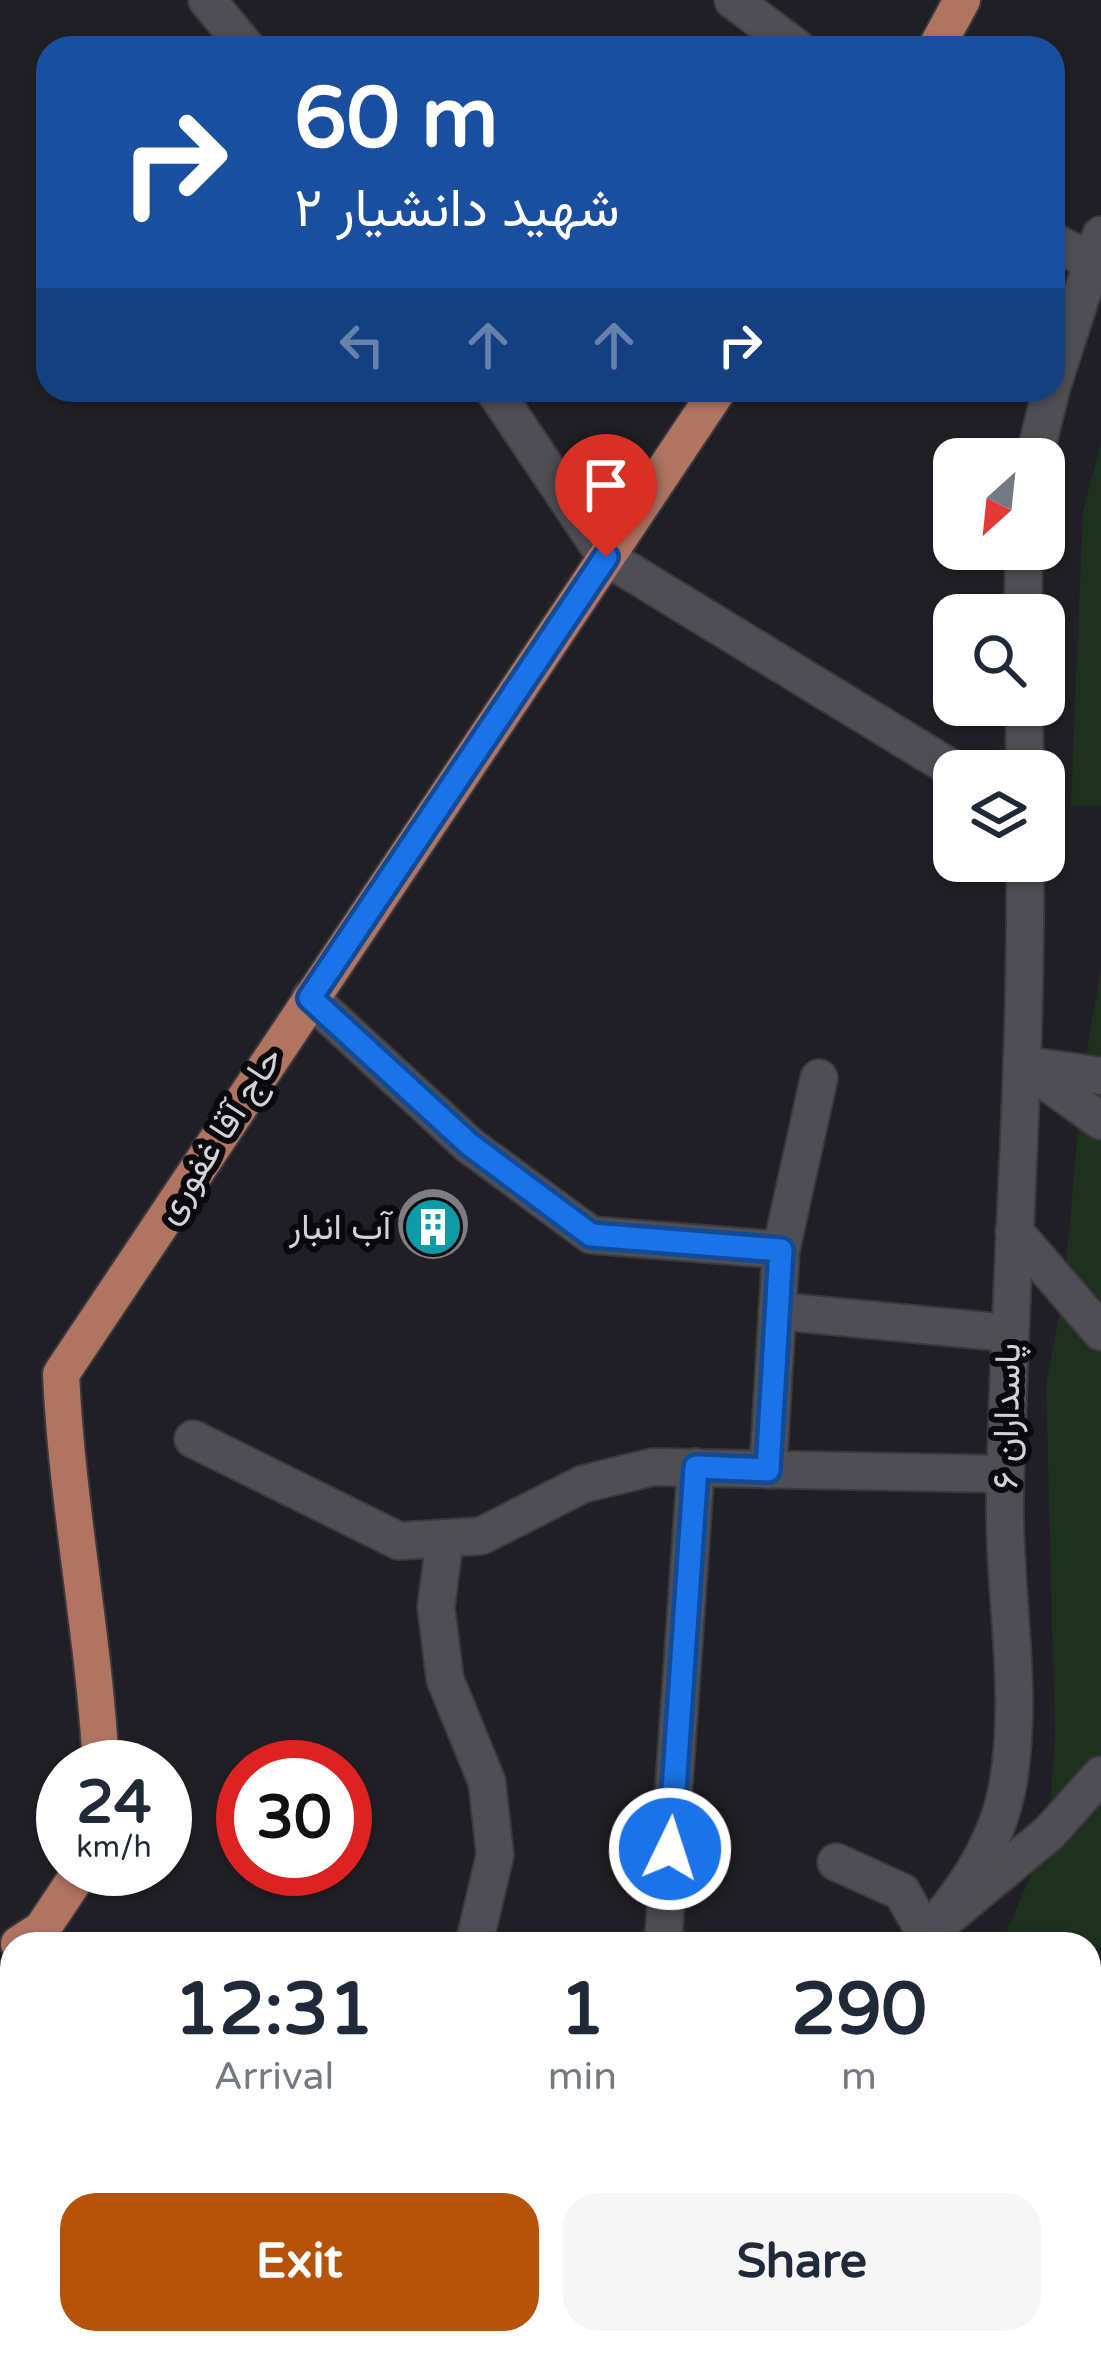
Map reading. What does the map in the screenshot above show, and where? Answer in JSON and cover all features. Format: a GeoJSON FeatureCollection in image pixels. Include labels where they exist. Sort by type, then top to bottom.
{"type":"FeatureCollection","features":[{"type":"Feature","properties":{"kind":"main road"},"geometry":{"type":"LineString","coordinates":[[942,36],[962,0]]}},
{"type":"Feature","properties":{"kind":"main road","name":"حاج آقا غفوری"},"geometry":{"type":"LineString","coordinates":[[99,1740],[89,1616],[65,1450],[62,1374],[710,402]]}},
{"type":"Feature","properties":{"kind":"main road"},"geometry":{"type":"LineString","coordinates":[[37,1932],[64,1896]]}},
{"type":"Feature","properties":{"kind":"street"},"geometry":{"type":"LineString","coordinates":[[207,0],[237,36]]}},
{"type":"Feature","properties":{"kind":"street"},"geometry":{"type":"LineString","coordinates":[[733,0],[781,36]]}},
{"type":"Feature","properties":{"kind":"street"},"geometry":{"type":"LineString","coordinates":[[1065,243],[1096,249],[1065,346]]}},
{"type":"Feature","properties":{"kind":"street"},"geometry":{"type":"LineString","coordinates":[[502,402],[606,557],[933,757]]}},
{"type":"Feature","properties":{"kind":"street"},"geometry":{"type":"LineString","coordinates":[[1039,438],[1048,402]]}},
{"type":"Feature","properties":{"kind":"street","name":"پاسداران ۶"},"geometry":{"type":"LineString","coordinates":[[928,1932],[983,1862],[1007,1788],[1011,1712],[1005,1474],[1025,882]]}},
{"type":"Feature","properties":{"kind":"street"},"geometry":{"type":"LineString","coordinates":[[310,998],[469,1144],[591,1235],[781,1250]]}},
{"type":"Feature","properties":{"kind":"street"},"geometry":{"type":"LineString","coordinates":[[1022,1064],[1101,1076]]}},
{"type":"Feature","properties":{"kind":"street"},"geometry":{"type":"LineString","coordinates":[[1022,1064],[1101,1121]]}},
{"type":"Feature","properties":{"kind":"street"},"geometry":{"type":"LineString","coordinates":[[768,1470],[781,1250],[819,1078]]}},
{"type":"Feature","properties":{"kind":"street"},"geometry":{"type":"LineString","coordinates":[[1014,1232],[1101,1332]]}},
{"type":"Feature","properties":{"kind":"street"},"geometry":{"type":"LineString","coordinates":[[777,1311],[1008,1333]]}},
{"type":"Feature","properties":{"kind":"street"},"geometry":{"type":"LineString","coordinates":[[193,1439],[399,1541],[481,1536],[583,1484],[652,1467],[1005,1474]]}},
{"type":"Feature","properties":{"kind":"street"},"geometry":{"type":"LineString","coordinates":[[664,1932],[696,1467]]}},
{"type":"Feature","properties":{"kind":"street"},"geometry":{"type":"LineString","coordinates":[[445,1538],[436,1607],[445,1679],[487,1782],[496,1855],[477,1932]]}},
{"type":"Feature","properties":{"kind":"street"},"geometry":{"type":"LineString","coordinates":[[931,1932],[1049,1833],[1101,1775]]}},
{"type":"Feature","properties":{"kind":"street"},"geometry":{"type":"LineString","coordinates":[[836,1862],[902,1892],[919,1932]]}},
{"type":"Feature","properties":{"kind":"green space"},"geometry":{"type":"Polygon","coordinates":[[[1101,444],[1101,806],[1071,805],[1083,511],[1101,444]]]}},
{"type":"Feature","properties":{"kind":"green space"},"geometry":{"type":"Polygon","coordinates":[[[1101,969],[1101,1932],[1006,1932],[1049,1833],[1055,1733],[1046,1385],[1064,1289],[1083,1073],[1101,969]]]}},
{"type":"Feature","properties":{"kind":"building","name":"آب انبار"},"geometry":{"type":"Polygon","coordinates":[[[433,1189],[458,1199],[468,1224],[458,1249],[433,1259],[408,1249],[398,1224],[408,1199],[433,1189]]]}},
{"type":"Feature","properties":{"kind":"place","name":"آب انبار"},"geometry":{"type":"Point","coordinates":[433,1227]}},
{"type":"Feature","properties":{"kind":"route"},"geometry":{"type":"LineString","coordinates":[[606,557],[310,998],[469,1144],[591,1235],[781,1250],[768,1470],[696,1467],[670,1849]]}}]}
